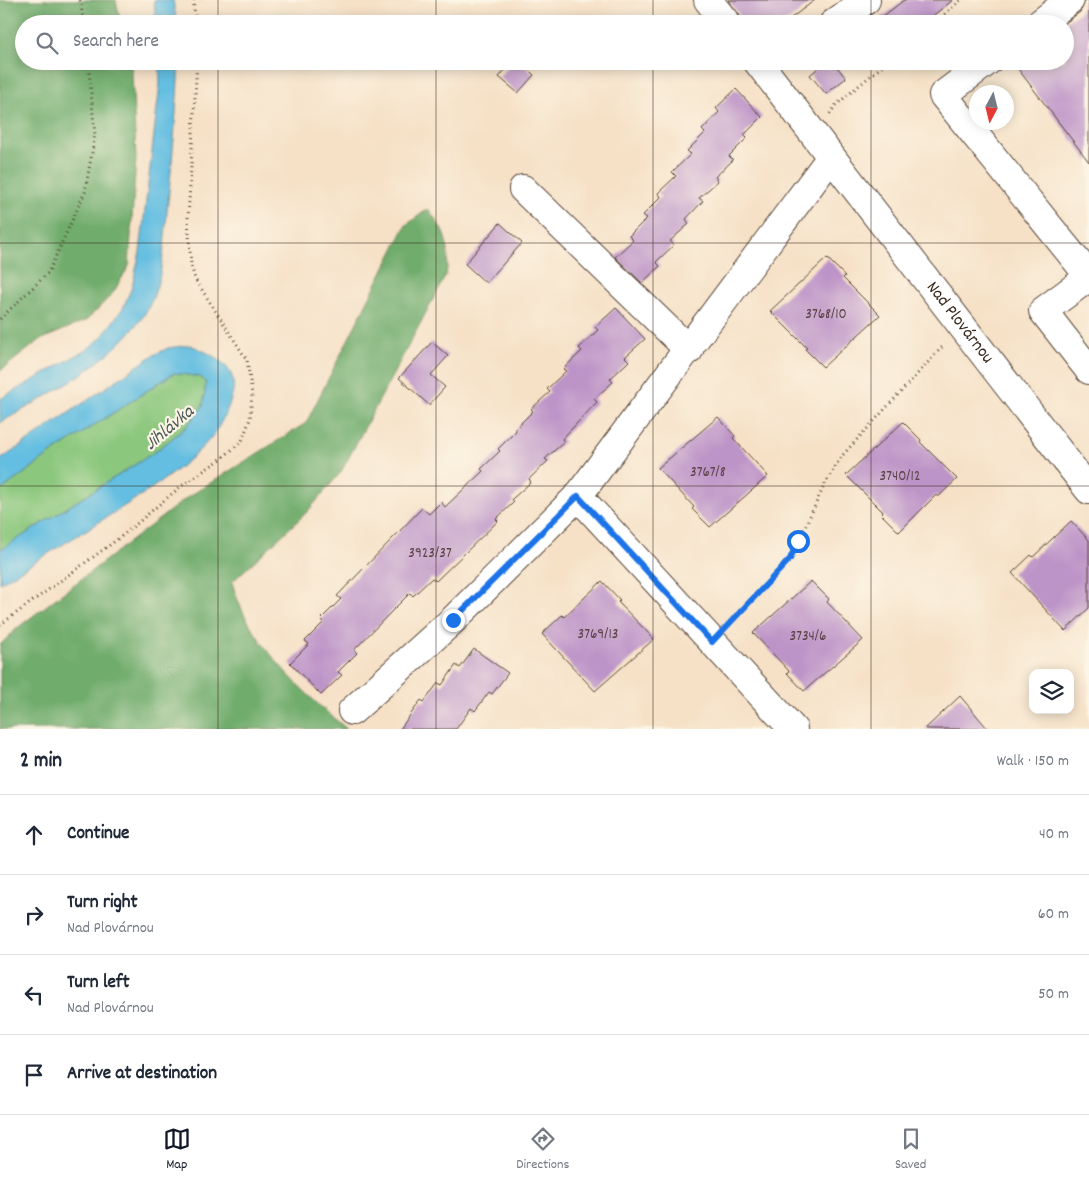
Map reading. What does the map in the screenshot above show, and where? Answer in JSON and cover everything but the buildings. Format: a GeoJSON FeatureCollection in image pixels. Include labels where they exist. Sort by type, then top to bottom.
{"type":"FeatureCollection","features":[{"type":"Feature","properties":{"kind":"street"},"geometry":{"type":"LineString","coordinates":[[708,0],[720,15]]}},
{"type":"Feature","properties":{"kind":"street"},"geometry":{"type":"LineString","coordinates":[[845,15],[866,0]]}},
{"type":"Feature","properties":{"kind":"street"},"geometry":{"type":"LineString","coordinates":[[1051,15],[1070,0]]}},
{"type":"Feature","properties":{"kind":"street","name":"Nad Plovárnou"},"geometry":{"type":"LineString","coordinates":[[771,70],[824,148],[1089,490]]}},
{"type":"Feature","properties":{"kind":"street"},"geometry":{"type":"LineString","coordinates":[[976,70],[943,95],[1089,276],[1043,311],[1089,370]]}},
{"type":"Feature","properties":{"kind":"street"},"geometry":{"type":"LineString","coordinates":[[352,712],[453,620],[578,496],[689,350],[824,148]]}},
{"type":"Feature","properties":{"kind":"street"},"geometry":{"type":"LineString","coordinates":[[523,189],[689,350]]}},
{"type":"Feature","properties":{"kind":"street"},"geometry":{"type":"LineString","coordinates":[[578,496],[793,729]]}},
{"type":"Feature","properties":{"kind":"path"},"geometry":{"type":"LineString","coordinates":[[80,0],[82,15]]}},
{"type":"Feature","properties":{"kind":"path"},"geometry":{"type":"LineString","coordinates":[[193,0],[195,15]]}},
{"type":"Feature","properties":{"kind":"path"},"geometry":{"type":"LineString","coordinates":[[944,15],[961,0]]}},
{"type":"Feature","properties":{"kind":"path"},"geometry":{"type":"LineString","coordinates":[[0,319],[48,273],[85,192],[96,136],[89,70]]}},
{"type":"Feature","properties":{"kind":"path"},"geometry":{"type":"LineString","coordinates":[[0,625],[122,536],[180,488],[221,459],[242,441],[250,418],[252,394],[247,360],[195,279],[191,265],[188,219],[196,70]]}},
{"type":"Feature","properties":{"kind":"path"},"geometry":{"type":"LineString","coordinates":[[824,148],[836,105],[877,70]]}},
{"type":"Feature","properties":{"kind":"path"},"geometry":{"type":"LineString","coordinates":[[712,642],[790,559],[825,484],[841,457],[962,326]]}},
{"type":"Feature","properties":{"kind":"green space"},"geometry":{"type":"Polygon","coordinates":[[[0,0],[116,0],[119,15],[15,15],[15,70],[132,70],[136,158],[129,266],[113,293],[87,320],[40,340],[0,371],[0,0]]]}},
{"type":"Feature","properties":{"kind":"green space"},"geometry":{"type":"Polygon","coordinates":[[[428,209],[446,240],[448,256],[446,275],[341,472],[307,512],[232,582],[239,603],[263,644],[295,682],[347,729],[0,729],[0,645],[16,629],[188,497],[306,423],[406,225],[428,209]]]}},
{"type":"Feature","properties":{"kind":"green space"},"geometry":{"type":"Polygon","coordinates":[[[174,373],[201,377],[206,383],[203,406],[185,428],[152,454],[0,550],[0,491],[49,455],[174,373]]]}},
{"type":"Feature","properties":{"kind":"water"},"geometry":{"type":"Polygon","coordinates":[[[154,0],[173,0],[176,15],[155,15],[154,0]]]}},
{"type":"Feature","properties":{"kind":"water"},"geometry":{"type":"Polygon","coordinates":[[[159,70],[178,70],[175,131],[164,246],[159,277],[150,305],[142,318],[127,335],[94,365],[58,390],[0,423],[0,399],[86,350],[101,338],[123,308],[132,287],[140,252],[160,83],[159,70]]]}},
{"type":"Feature","properties":{"kind":"water"},"geometry":{"type":"Polygon","coordinates":[[[190,345],[222,362],[231,373],[233,380],[234,386],[227,411],[210,439],[175,472],[148,491],[0,583],[0,550],[155,452],[185,428],[203,406],[206,383],[201,377],[174,373],[49,455],[0,491],[0,460],[152,356],[168,348],[190,345]]]}},
{"type":"Feature","properties":{"kind":"route"},"geometry":{"type":"LineString","coordinates":[[453,620],[578,496],[712,642],[790,559],[798,541]]}},
{"type":"Feature","properties":{"kind":"water label","name":"Jihlávka"},"geometry":{"type":"Point","coordinates":[170,429]}}]}
